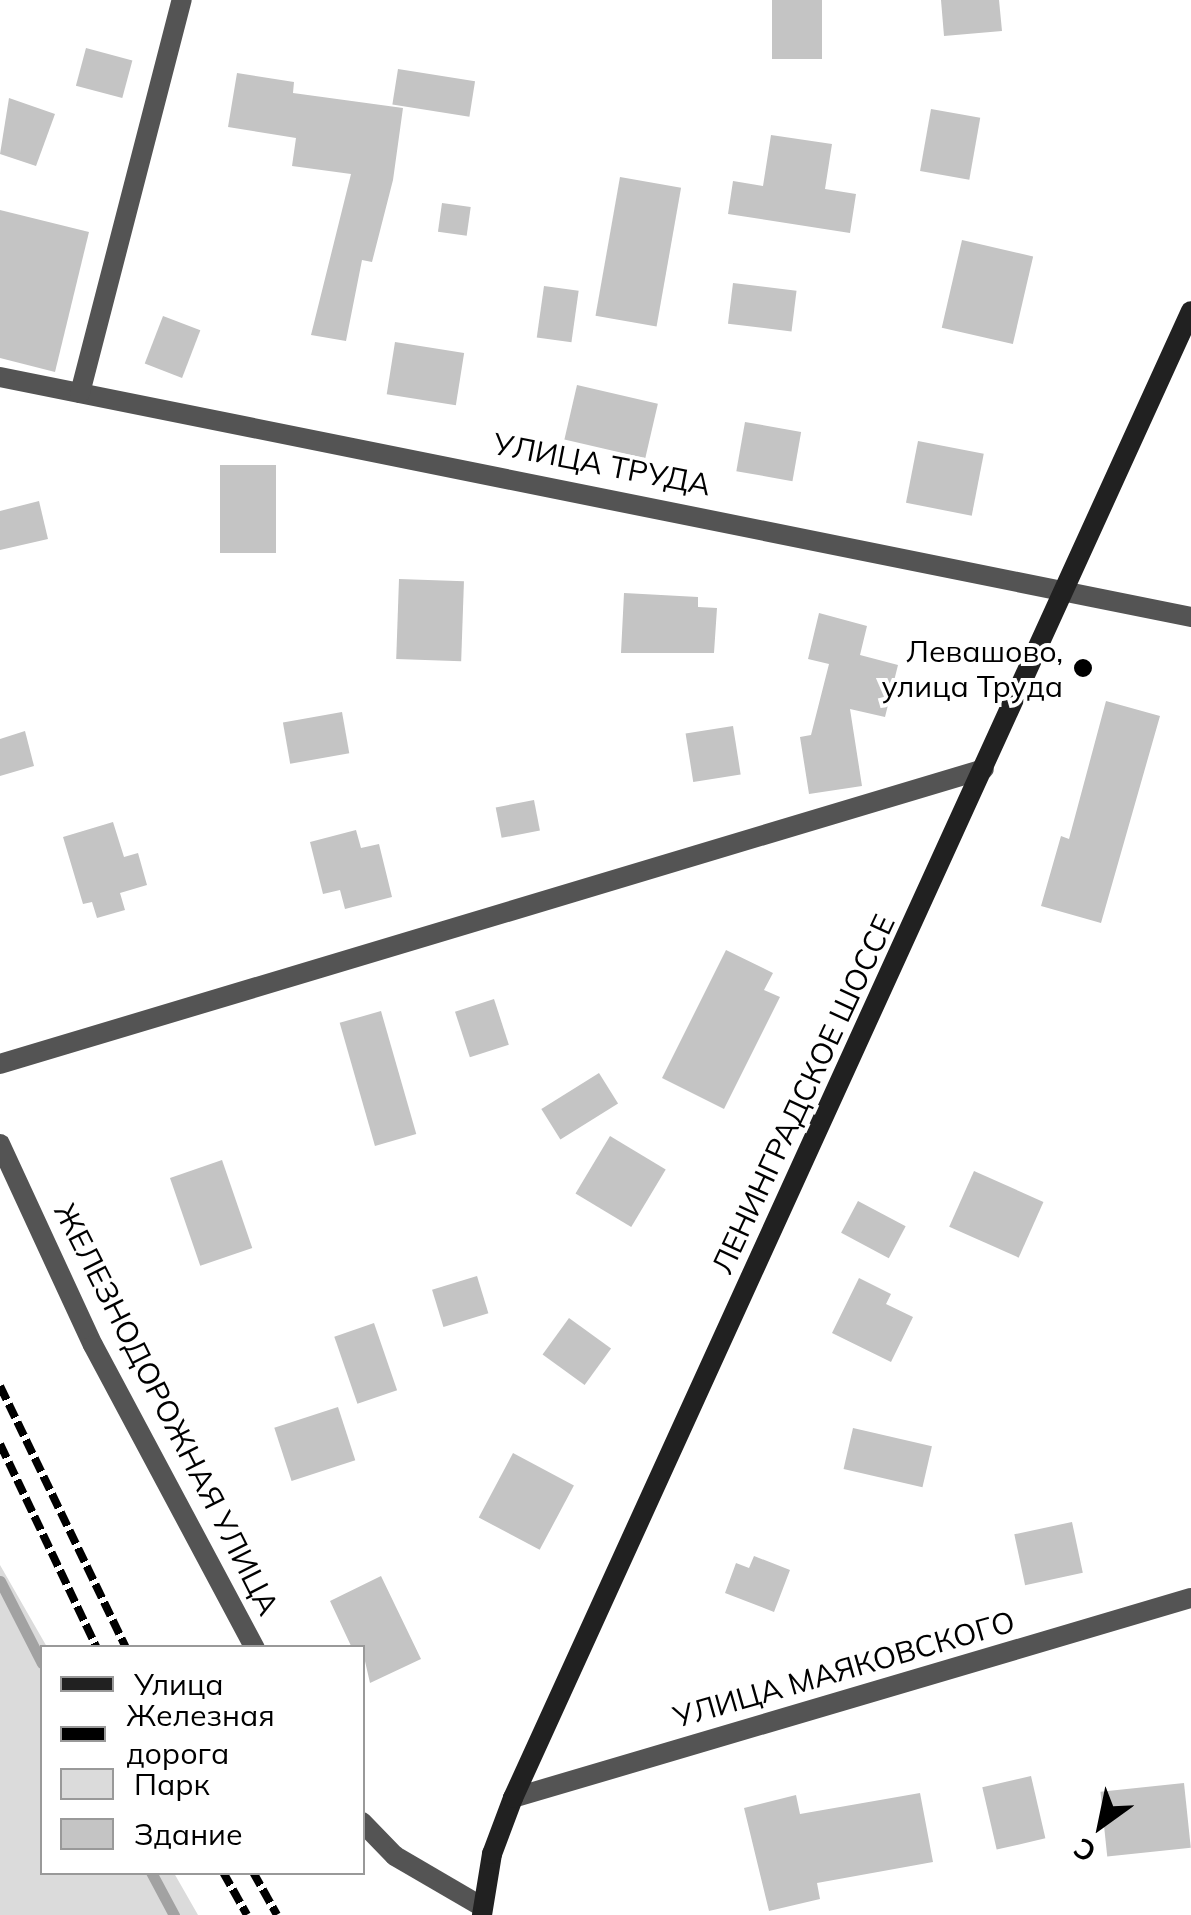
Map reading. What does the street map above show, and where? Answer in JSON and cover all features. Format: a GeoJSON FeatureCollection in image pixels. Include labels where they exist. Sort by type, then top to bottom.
{"type":"FeatureCollection","features":[{"type":"Feature","properties":{"kind":"street"},"geometry":{"type":"LineString","coordinates":[[80,393],[182,0]]}},
{"type":"Feature","properties":{"kind":"street","name":"ЛЕНИНГРАДСКОЕ ШОССЕ"},"geometry":{"type":"LineString","coordinates":[[482,1910],[513,1798],[1066,592],[1186,320],[1191,292]]}},
{"type":"Feature","properties":{"kind":"street","name":"УЛИЦА ТРУДА"},"geometry":{"type":"LineString","coordinates":[[0,377],[1191,618]]}},
{"type":"Feature","properties":{"kind":"street"},"geometry":{"type":"LineString","coordinates":[[0,1064],[984,769]]}},
{"type":"Feature","properties":{"kind":"street","name":"ЖЕЛЕЗНОДОРОЖНАЯ УЛИЦА"},"geometry":{"type":"LineString","coordinates":[[0,1144],[93,1345],[253,1645]]}},
{"type":"Feature","properties":{"kind":"street","name":"УЛИЦА МАЯКОВСКОГО"},"geometry":{"type":"LineString","coordinates":[[513,1798],[1191,1598]]}},
{"type":"Feature","properties":{"kind":"street"},"geometry":{"type":"LineString","coordinates":[[365,1825],[395,1856],[482,1910]]}},
{"type":"Feature","properties":{"kind":"green space"},"geometry":{"type":"Polygon","coordinates":[[[0,1565],[46,1645],[40,1645],[40,1875],[175,1875],[198,1915],[0,1915],[0,1565]]]}},
{"type":"Feature","properties":{"kind":"building"},"geometry":{"type":"Polygon","coordinates":[[[772,0],[822,0],[822,59],[772,59],[772,0]]]}},
{"type":"Feature","properties":{"kind":"building"},"geometry":{"type":"Polygon","coordinates":[[[941,0],[999,0],[1002,31],[944,36],[941,0]]]}},
{"type":"Feature","properties":{"kind":"building"},"geometry":{"type":"Polygon","coordinates":[[[86,48],[132,60],[122,98],[76,86],[86,48]]]}},
{"type":"Feature","properties":{"kind":"building"},"geometry":{"type":"Polygon","coordinates":[[[398,69],[475,81],[469,117],[392,105],[398,69]]]}},
{"type":"Feature","properties":{"kind":"building"},"geometry":{"type":"Polygon","coordinates":[[[237,73],[294,82],[293,93],[403,108],[393,180],[372,262],[362,260],[346,341],[311,335],[351,174],[292,166],[296,138],[228,127],[237,73]]]}},
{"type":"Feature","properties":{"kind":"building"},"geometry":{"type":"Polygon","coordinates":[[[9,98],[55,114],[36,166],[0,154],[9,98]]]}},
{"type":"Feature","properties":{"kind":"building"},"geometry":{"type":"Polygon","coordinates":[[[931,109],[980,118],[969,180],[920,171],[931,109]]]}},
{"type":"Feature","properties":{"kind":"building"},"geometry":{"type":"Polygon","coordinates":[[[771,135],[832,144],[825,189],[856,194],[850,233],[728,214],[733,181],[763,186],[771,135]]]}},
{"type":"Feature","properties":{"kind":"building"},"geometry":{"type":"Polygon","coordinates":[[[620,177],[681,188],[657,327],[596,316],[620,177]]]}},
{"type":"Feature","properties":{"kind":"building"},"geometry":{"type":"Polygon","coordinates":[[[442,203],[471,207],[467,236],[438,232],[442,203]]]}},
{"type":"Feature","properties":{"kind":"building"},"geometry":{"type":"Polygon","coordinates":[[[0,210],[89,232],[55,372],[0,358],[0,210]]]}},
{"type":"Feature","properties":{"kind":"building"},"geometry":{"type":"Polygon","coordinates":[[[962,240],[1033,256],[1013,344],[942,328],[962,240]]]}},
{"type":"Feature","properties":{"kind":"building"},"geometry":{"type":"Polygon","coordinates":[[[733,283],[797,291],[792,331],[728,324],[733,283]]]}},
{"type":"Feature","properties":{"kind":"building"},"geometry":{"type":"Polygon","coordinates":[[[544,286],[579,291],[571,342],[537,337],[544,286]]]}},
{"type":"Feature","properties":{"kind":"building"},"geometry":{"type":"Polygon","coordinates":[[[163,316],[200,330],[182,378],[145,364],[163,316]]]}},
{"type":"Feature","properties":{"kind":"building"},"geometry":{"type":"Polygon","coordinates":[[[395,342],[464,353],[456,405],[387,394],[395,342]]]}},
{"type":"Feature","properties":{"kind":"building"},"geometry":{"type":"Polygon","coordinates":[[[577,385],[658,404],[645,458],[564,440],[577,385]]]}},
{"type":"Feature","properties":{"kind":"building"},"geometry":{"type":"Polygon","coordinates":[[[745,422],[801,432],[792,481],[736,471],[745,422]]]}},
{"type":"Feature","properties":{"kind":"building"},"geometry":{"type":"Polygon","coordinates":[[[918,441],[984,454],[972,516],[906,503],[918,441]]]}},
{"type":"Feature","properties":{"kind":"building"},"geometry":{"type":"Polygon","coordinates":[[[220,465],[276,465],[276,553],[220,553],[220,465]]]}},
{"type":"Feature","properties":{"kind":"building"},"geometry":{"type":"Polygon","coordinates":[[[39,501],[48,539],[0,550],[0,511],[39,501]]]}},
{"type":"Feature","properties":{"kind":"building"},"geometry":{"type":"Polygon","coordinates":[[[399,579],[464,581],[461,661],[396,659],[399,579]]]}},
{"type":"Feature","properties":{"kind":"building"},"geometry":{"type":"Polygon","coordinates":[[[624,593],[698,597],[698,607],[717,608],[714,653],[621,653],[624,593]]]}},
{"type":"Feature","properties":{"kind":"building"},"geometry":{"type":"Polygon","coordinates":[[[819,613],[867,626],[860,655],[898,665],[885,717],[850,709],[862,786],[809,794],[800,737],[811,735],[829,664],[808,659],[819,613]]]}},
{"type":"Feature","properties":{"kind":"building"},"geometry":{"type":"Polygon","coordinates":[[[1106,701],[1160,716],[1101,923],[1041,906],[1061,836],[1069,839],[1106,701]]]}},
{"type":"Feature","properties":{"kind":"building"},"geometry":{"type":"Polygon","coordinates":[[[342,712],[349,753],[290,764],[283,722],[342,712]]]}},
{"type":"Feature","properties":{"kind":"building"},"geometry":{"type":"Polygon","coordinates":[[[733,726],[741,774],[693,782],[686,734],[733,726]]]}},
{"type":"Feature","properties":{"kind":"building"},"geometry":{"type":"Polygon","coordinates":[[[25,731],[34,766],[0,776],[0,739],[25,731]]]}},
{"type":"Feature","properties":{"kind":"building"},"geometry":{"type":"Polygon","coordinates":[[[534,800],[540,830],[502,838],[496,807],[534,800]]]}},
{"type":"Feature","properties":{"kind":"building"},"geometry":{"type":"Polygon","coordinates":[[[113,822],[124,857],[138,853],[147,885],[120,893],[125,910],[97,918],[92,902],[83,904],[63,837],[113,822]]]}},
{"type":"Feature","properties":{"kind":"building"},"geometry":{"type":"Polygon","coordinates":[[[356,830],[361,848],[379,844],[392,897],[345,909],[340,890],[323,894],[310,842],[356,830]]]}},
{"type":"Feature","properties":{"kind":"building"},"geometry":{"type":"Polygon","coordinates":[[[726,950],[773,973],[764,990],[780,997],[724,1109],[662,1078],[726,950]]]}},
{"type":"Feature","properties":{"kind":"building"},"geometry":{"type":"Polygon","coordinates":[[[494,999],[509,1045],[470,1057],[455,1012],[494,999]]]}},
{"type":"Feature","properties":{"kind":"building"},"geometry":{"type":"Polygon","coordinates":[[[381,1011],[416,1134],[375,1146],[340,1023],[381,1011]]]}},
{"type":"Feature","properties":{"kind":"building"},"geometry":{"type":"Polygon","coordinates":[[[599,1073],[618,1104],[560,1140],[541,1109],[599,1073]]]}},
{"type":"Feature","properties":{"kind":"building"},"geometry":{"type":"Polygon","coordinates":[[[610,1136],[666,1169],[631,1227],[575,1193],[610,1136]]]}},
{"type":"Feature","properties":{"kind":"building"},"geometry":{"type":"Polygon","coordinates":[[[222,1160],[252,1248],[200,1266],[170,1178],[222,1160]]]}},
{"type":"Feature","properties":{"kind":"building"},"geometry":{"type":"Polygon","coordinates":[[[974,1171],[1043,1202],[1019,1258],[949,1227],[974,1171]]]}},
{"type":"Feature","properties":{"kind":"building"},"geometry":{"type":"Polygon","coordinates":[[[858,1201],[906,1226],[889,1258],[841,1233],[858,1201]]]}},
{"type":"Feature","properties":{"kind":"building"},"geometry":{"type":"Polygon","coordinates":[[[477,1276],[488,1313],[443,1327],[432,1290],[477,1276]]]}},
{"type":"Feature","properties":{"kind":"building"},"geometry":{"type":"Polygon","coordinates":[[[859,1278],[891,1294],[886,1304],[913,1317],[891,1362],[832,1333],[859,1278]]]}},
{"type":"Feature","properties":{"kind":"building"},"geometry":{"type":"Polygon","coordinates":[[[569,1318],[611,1349],[585,1385],[543,1354],[569,1318]]]}},
{"type":"Feature","properties":{"kind":"building"},"geometry":{"type":"Polygon","coordinates":[[[374,1323],[397,1390],[357,1404],[334,1337],[374,1323]]]}},
{"type":"Feature","properties":{"kind":"building"},"geometry":{"type":"Polygon","coordinates":[[[338,1407],[355,1460],[292,1481],[274,1428],[338,1407]]]}},
{"type":"Feature","properties":{"kind":"building"},"geometry":{"type":"Polygon","coordinates":[[[853,1428],[932,1446],[922,1487],[844,1469],[853,1428]]]}},
{"type":"Feature","properties":{"kind":"building"},"geometry":{"type":"Polygon","coordinates":[[[513,1453],[574,1485],[540,1550],[479,1517],[513,1453]]]}},
{"type":"Feature","properties":{"kind":"building"},"geometry":{"type":"Polygon","coordinates":[[[1072,1522],[1083,1573],[1025,1585],[1014,1534],[1072,1522]]]}},
{"type":"Feature","properties":{"kind":"building"},"geometry":{"type":"Polygon","coordinates":[[[754,1556],[790,1570],[774,1612],[725,1593],[736,1563],[749,1568],[754,1556]]]}},
{"type":"Feature","properties":{"kind":"building"},"geometry":{"type":"Polygon","coordinates":[[[381,1576],[421,1659],[370,1683],[365,1645],[351,1645],[330,1601],[381,1576]]]}},
{"type":"Feature","properties":{"kind":"building"},"geometry":{"type":"Polygon","coordinates":[[[1031,1776],[1045,1838],[997,1850],[982,1787],[1031,1776]]]}},
{"type":"Feature","properties":{"kind":"building"},"geometry":{"type":"Polygon","coordinates":[[[1184,1783],[1191,1848],[1107,1856],[1100,1792],[1184,1783]]]}},
{"type":"Feature","properties":{"kind":"building"},"geometry":{"type":"Polygon","coordinates":[[[920,1793],[933,1862],[817,1883],[820,1899],[769,1911],[744,1808],[796,1795],[800,1814],[920,1793]]]}},
{"type":"Feature","properties":{"kind":"waterway"},"geometry":{"type":"LineString","coordinates":[[0,1581],[40,1659]]}},
{"type":"Feature","properties":{"kind":"waterway"},"geometry":{"type":"LineString","coordinates":[[153,1875],[174,1915]]}},
{"type":"Feature","properties":{"kind":"railway"},"geometry":{"type":"LineString","coordinates":[[0,1386],[125,1645]]}},
{"type":"Feature","properties":{"kind":"railway"},"geometry":{"type":"LineString","coordinates":[[0,1444],[96,1645]]}},
{"type":"Feature","properties":{"kind":"railway"},"geometry":{"type":"LineString","coordinates":[[225,1875],[247,1915]]}},
{"type":"Feature","properties":{"kind":"railway"},"geometry":{"type":"LineString","coordinates":[[255,1875],[277,1915]]}},
{"type":"Feature","properties":{"kind":"place","name":"Левашово, улица Труда"},"geometry":{"type":"Point","coordinates":[1083,668]}}]}
